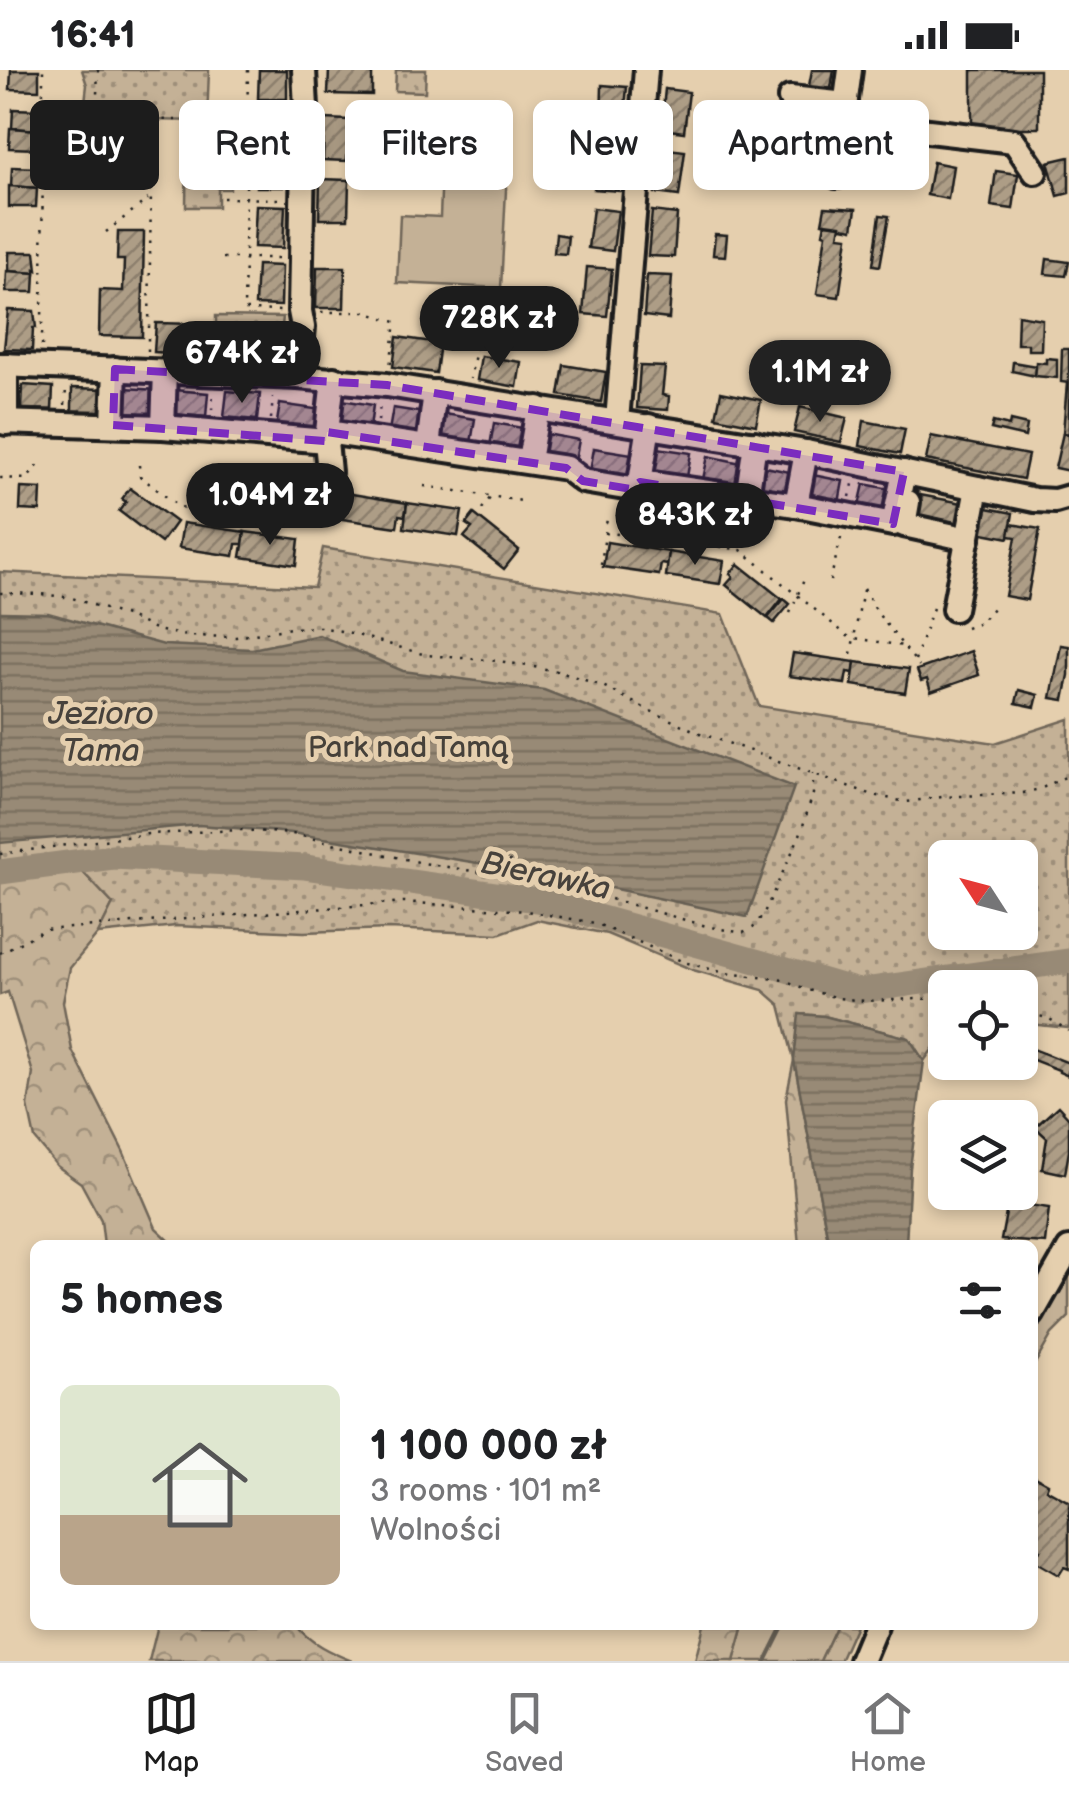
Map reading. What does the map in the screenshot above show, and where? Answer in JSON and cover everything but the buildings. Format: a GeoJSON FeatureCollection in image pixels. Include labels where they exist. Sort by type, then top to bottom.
{"type":"FeatureCollection","features":[{"type":"Feature","properties":{"kind":"street"},"geometry":{"type":"LineString","coordinates":[[287,376],[303,327],[300,311],[302,157],[306,139],[304,70]]}},
{"type":"Feature","properties":{"kind":"street"},"geometry":{"type":"LineString","coordinates":[[617,421],[646,70]]}},
{"type":"Feature","properties":{"kind":"street"},"geometry":{"type":"LineString","coordinates":[[847,100],[853,74]]}},
{"type":"Feature","properties":{"kind":"street"},"geometry":{"type":"LineString","coordinates":[[790,98],[797,100]]}},
{"type":"Feature","properties":{"kind":"street"},"geometry":{"type":"LineString","coordinates":[[929,127],[1014,141],[1036,172]]}},
{"type":"Feature","properties":{"kind":"street"},"geometry":{"type":"LineString","coordinates":[[909,473],[893,524],[640,482],[630,488],[584,481],[566,468],[376,439],[269,436],[164,426],[3,422],[3,365],[116,369],[156,366],[332,379],[755,443],[806,452],[909,473],[1046,502],[1069,497]]}},
{"type":"Feature","properties":{"kind":"street"},"geometry":{"type":"LineString","coordinates":[[156,366],[164,426]]}},
{"type":"Feature","properties":{"kind":"street"},"geometry":{"type":"LineString","coordinates":[[113,425],[116,369]]}},
{"type":"Feature","properties":{"kind":"street"},"geometry":{"type":"LineString","coordinates":[[329,472],[327,437],[332,379]]}},
{"type":"Feature","properties":{"kind":"street"},"geometry":{"type":"LineString","coordinates":[[428,446],[436,392]]}},
{"type":"Feature","properties":{"kind":"street"},"geometry":{"type":"LineString","coordinates":[[529,462],[538,408]]}},
{"type":"Feature","properties":{"kind":"street"},"geometry":{"type":"LineString","coordinates":[[640,482],[649,426]]}},
{"type":"Feature","properties":{"kind":"street"},"geometry":{"type":"LineString","coordinates":[[746,498],[755,443]]}},
{"type":"Feature","properties":{"kind":"street"},"geometry":{"type":"LineString","coordinates":[[796,505],[806,452]]}},
{"type":"Feature","properties":{"kind":"street"},"geometry":{"type":"LineString","coordinates":[[909,473],[904,525],[968,538]]}},
{"type":"Feature","properties":{"kind":"street"},"geometry":{"type":"LineString","coordinates":[[951,614],[977,488]]}},
{"type":"Feature","properties":{"kind":"street"},"geometry":{"type":"LineString","coordinates":[[1038,1303],[1069,1249]]}},
{"type":"Feature","properties":{"kind":"street"},"geometry":{"type":"LineString","coordinates":[[860,1661],[874,1630]]}},
{"type":"Feature","properties":{"kind":"path"},"geometry":{"type":"LineString","coordinates":[[43,70],[43,100]]}},
{"type":"Feature","properties":{"kind":"path"},"geometry":{"type":"LineString","coordinates":[[97,100],[98,70]]}},
{"type":"Feature","properties":{"kind":"path"},"geometry":{"type":"LineString","coordinates":[[248,70],[244,310],[291,312]]}},
{"type":"Feature","properties":{"kind":"path"},"geometry":{"type":"LineString","coordinates":[[159,120],[176,120]]}},
{"type":"Feature","properties":{"kind":"path"},"geometry":{"type":"LineString","coordinates":[[42,357],[43,190]]}},
{"type":"Feature","properties":{"kind":"path"},"geometry":{"type":"LineString","coordinates":[[148,328],[151,190]]}},
{"type":"Feature","properties":{"kind":"path"},"geometry":{"type":"LineString","coordinates":[[106,232],[151,196]]}},
{"type":"Feature","properties":{"kind":"path"},"geometry":{"type":"LineString","coordinates":[[223,198],[293,200]]}},
{"type":"Feature","properties":{"kind":"path"},"geometry":{"type":"LineString","coordinates":[[223,258],[292,258]]}},
{"type":"Feature","properties":{"kind":"path"},"geometry":{"type":"LineString","coordinates":[[309,312],[365,312],[396,322],[388,376]]}},
{"type":"Feature","properties":{"kind":"path"},"geometry":{"type":"LineString","coordinates":[[148,337],[156,366]]}},
{"type":"Feature","properties":{"kind":"path"},"geometry":{"type":"LineString","coordinates":[[449,340],[476,344],[469,388]]}},
{"type":"Feature","properties":{"kind":"path"},"geometry":{"type":"LineString","coordinates":[[64,423],[67,376]]}},
{"type":"Feature","properties":{"kind":"path"},"geometry":{"type":"LineString","coordinates":[[269,436],[287,376]]}},
{"type":"Feature","properties":{"kind":"path"},"geometry":{"type":"LineString","coordinates":[[211,431],[213,382]]}},
{"type":"Feature","properties":{"kind":"path"},"geometry":{"type":"LineString","coordinates":[[376,439],[382,393]]}},
{"type":"Feature","properties":{"kind":"path"},"geometry":{"type":"LineString","coordinates":[[0,478],[27,479],[41,462]]}},
{"type":"Feature","properties":{"kind":"path"},"geometry":{"type":"LineString","coordinates":[[139,465],[140,476],[180,507],[322,520]]}},
{"type":"Feature","properties":{"kind":"path"},"geometry":{"type":"LineString","coordinates":[[424,486],[522,501]]}},
{"type":"Feature","properties":{"kind":"path"},"geometry":{"type":"LineString","coordinates":[[482,508],[490,496]]}},
{"type":"Feature","properties":{"kind":"path"},"geometry":{"type":"LineString","coordinates":[[601,565],[607,518]]}},
{"type":"Feature","properties":{"kind":"path"},"geometry":{"type":"LineString","coordinates":[[605,533],[741,550],[849,637],[903,646]]}},
{"type":"Feature","properties":{"kind":"path"},"geometry":{"type":"LineString","coordinates":[[790,612],[806,575]]}},
{"type":"Feature","properties":{"kind":"path"},"geometry":{"type":"LineString","coordinates":[[852,654],[863,589],[919,666]]}},
{"type":"Feature","properties":{"kind":"path"},"geometry":{"type":"LineString","coordinates":[[0,593],[72,598],[158,630],[186,636],[236,638],[291,628],[320,628],[426,655],[542,668],[590,681],[700,733],[873,795],[906,802],[1023,793],[1069,775]]}},
{"type":"Feature","properties":{"kind":"path"},"geometry":{"type":"LineString","coordinates":[[914,660],[951,614],[980,623],[995,606]]}},
{"type":"Feature","properties":{"kind":"path"},"geometry":{"type":"LineString","coordinates":[[0,854],[148,834],[242,830],[275,833],[566,886],[727,931],[743,932],[753,928],[763,915],[800,835],[814,794],[813,772]]}},
{"type":"Feature","properties":{"kind":"path"},"geometry":{"type":"LineString","coordinates":[[0,953],[44,930],[404,902],[526,911],[595,923],[684,962],[725,973],[784,980],[838,998],[928,999]]}},
{"type":"Feature","properties":{"kind":"path"},"geometry":{"type":"LineString","coordinates":[[1038,1016],[1069,1031]]}},
{"type":"Feature","properties":{"kind":"highlighted area"},"geometry":{"type":"Polygon","coordinates":[[[115,369],[387,385],[904,472],[893,524],[640,482],[631,489],[583,481],[566,468],[327,432],[326,441],[113,425],[115,369]]]}},
{"type":"Feature","properties":{"kind":"green space"},"geometry":{"type":"Polygon","coordinates":[[[82,70],[209,70],[208,100],[179,100],[179,121],[159,120],[159,100],[85,100],[87,85],[82,70]]]}},
{"type":"Feature","properties":{"kind":"green space"},"geometry":{"type":"Polygon","coordinates":[[[396,70],[426,70],[425,92],[395,91],[396,70]]]}},
{"type":"Feature","properties":{"kind":"green space"},"geometry":{"type":"Polygon","coordinates":[[[186,190],[218,190],[218,207],[186,207],[186,190]]]}},
{"type":"Feature","properties":{"kind":"green space"},"geometry":{"type":"Polygon","coordinates":[[[441,190],[506,190],[501,288],[397,283],[400,215],[440,217],[441,190]]]}},
{"type":"Feature","properties":{"kind":"green space"},"geometry":{"type":"Polygon","coordinates":[[[216,316],[283,317],[279,353],[216,353],[216,316]]]}},
{"type":"Feature","properties":{"kind":"green space","name":"Park nad Tamą"},"geometry":{"type":"Polygon","coordinates":[[[323,548],[723,614],[759,706],[995,743],[1069,719],[1069,1028],[1038,1025],[1038,970],[928,970],[928,1055],[924,1061],[909,1038],[824,1016],[800,1014],[794,1060],[780,1005],[763,990],[693,970],[607,934],[537,920],[498,934],[176,926],[98,934],[113,904],[79,868],[0,883],[0,572],[314,587],[323,548]]]}},
{"type":"Feature","properties":{"kind":"green space"},"geometry":{"type":"Polygon","coordinates":[[[79,868],[113,904],[98,934],[70,968],[63,1002],[72,1050],[123,1151],[156,1228],[169,1240],[103,1240],[101,1220],[81,1183],[57,1166],[35,1139],[28,1106],[33,1073],[8,992],[0,995],[0,883],[79,868]]]}},
{"type":"Feature","properties":{"kind":"green space"},"geometry":{"type":"Polygon","coordinates":[[[794,1060],[828,1240],[799,1240],[786,1099],[794,1060]]]}},
{"type":"Feature","properties":{"kind":"green space"},"geometry":{"type":"Polygon","coordinates":[[[1069,1267],[1069,1317],[1052,1334],[1038,1358],[1038,1321],[1069,1267]]]}},
{"type":"Feature","properties":{"kind":"green space"},"geometry":{"type":"Polygon","coordinates":[[[157,1630],[300,1630],[329,1651],[352,1661],[149,1661],[157,1630]]]}},
{"type":"Feature","properties":{"kind":"green space"},"geometry":{"type":"Polygon","coordinates":[[[703,1630],[743,1630],[734,1661],[695,1661],[703,1630]]]}},
{"type":"Feature","properties":{"kind":"green space"},"geometry":{"type":"Polygon","coordinates":[[[743,1630],[835,1630],[820,1661],[734,1661],[743,1630]]]}},
{"type":"Feature","properties":{"kind":"green space"},"geometry":{"type":"Polygon","coordinates":[[[835,1630],[854,1630],[840,1661],[820,1661],[835,1630]]]}},
{"type":"Feature","properties":{"kind":"water","name":"Jezioro Tama"},"geometry":{"type":"Polygon","coordinates":[[[0,612],[48,613],[164,645],[252,649],[319,635],[403,671],[544,690],[794,787],[747,917],[540,873],[292,833],[199,825],[0,843],[0,612]]]}},
{"type":"Feature","properties":{"kind":"water"},"geometry":{"type":"Polygon","coordinates":[[[799,1014],[824,1016],[909,1038],[924,1061],[910,1168],[906,1240],[828,1240],[794,1060],[799,1014]]]}},
{"type":"Feature","properties":{"kind":"waterway","name":"Bierawka"},"geometry":{"type":"LineString","coordinates":[[0,872],[113,857],[305,867],[537,900],[858,991],[1069,961]]}},
{"type":"Feature","properties":{"kind":"waterway"},"geometry":{"type":"LineString","coordinates":[[766,1661],[782,1630]]}}]}
